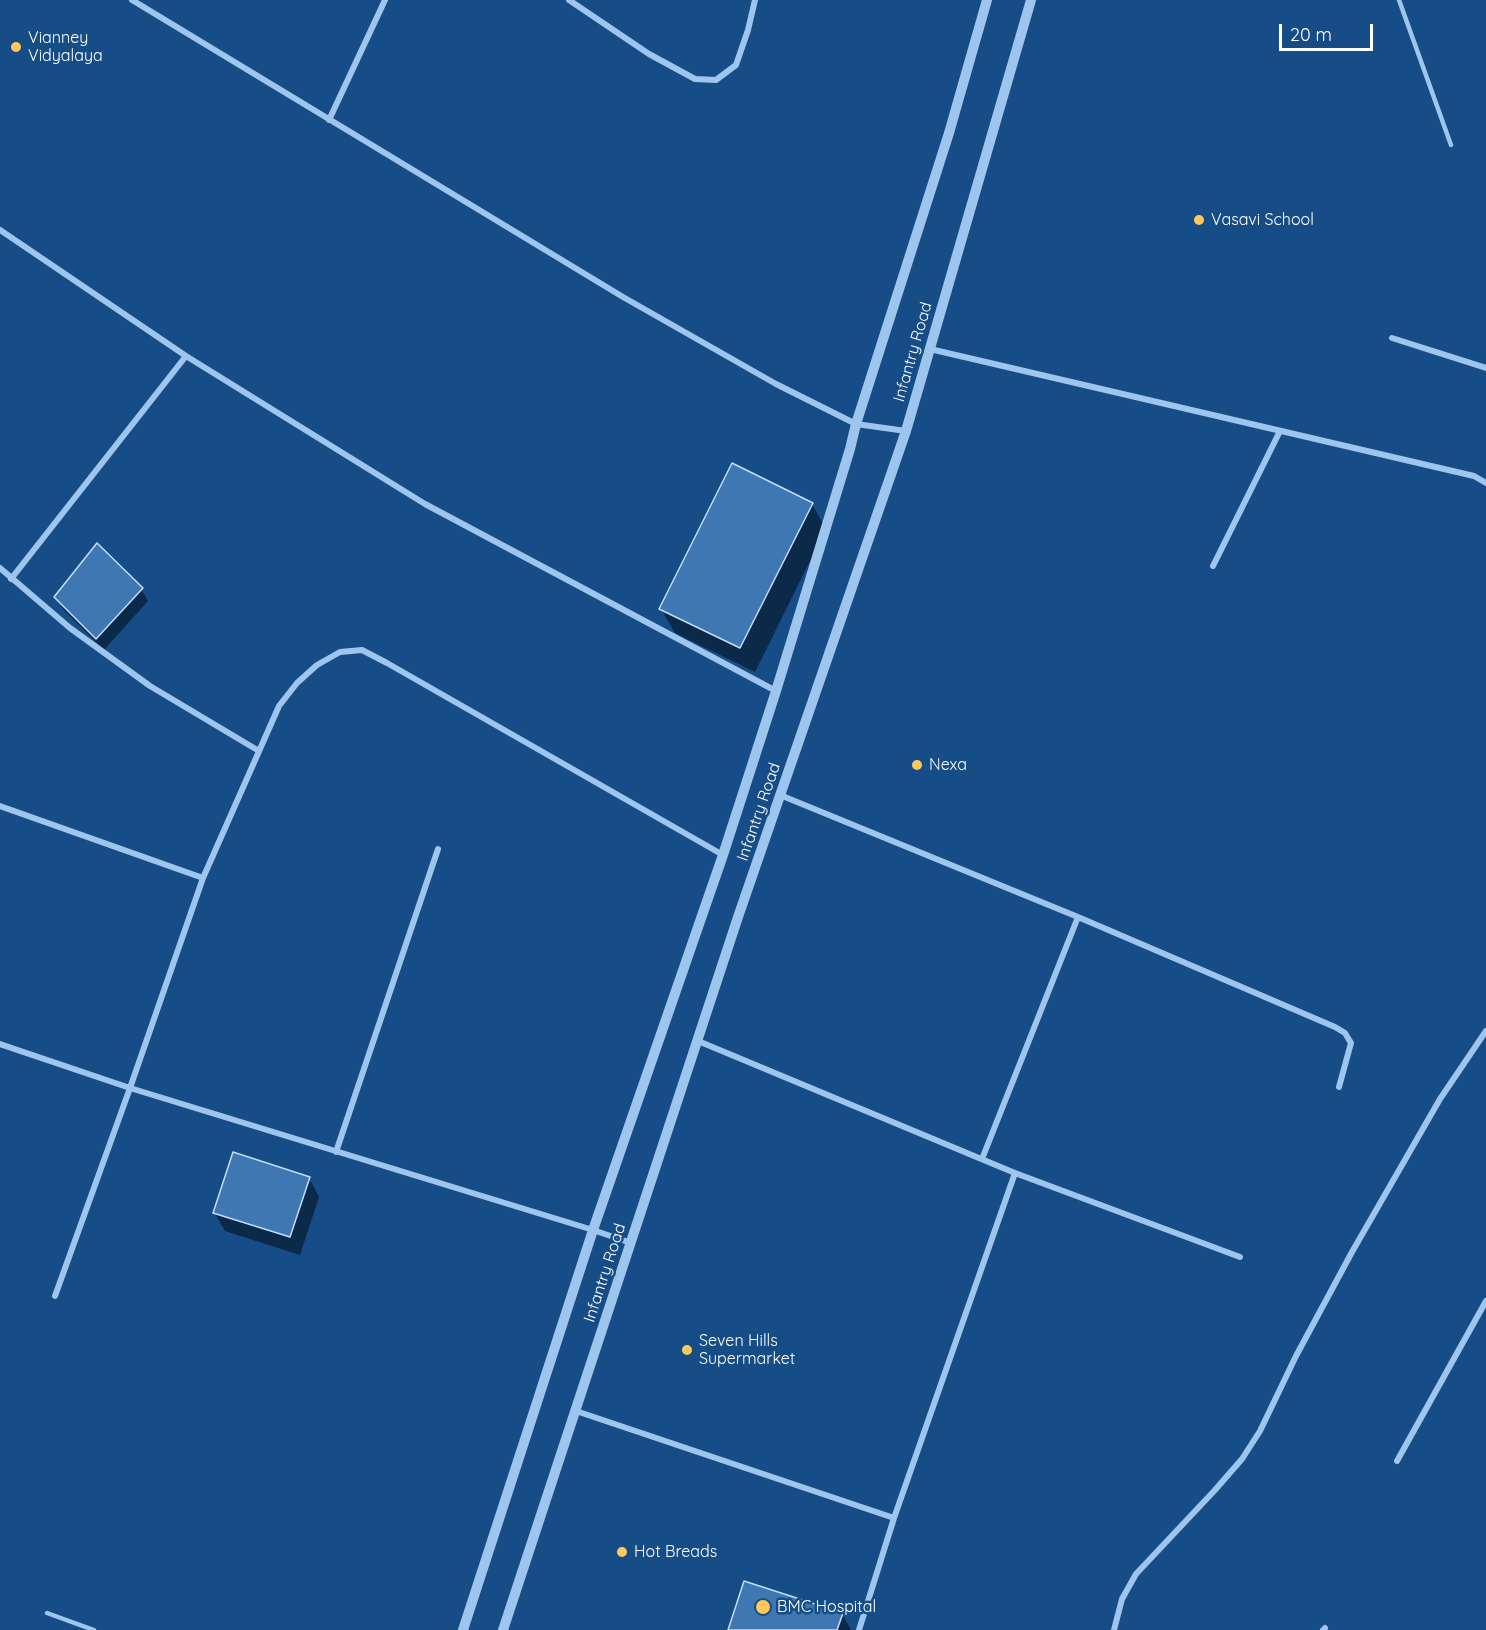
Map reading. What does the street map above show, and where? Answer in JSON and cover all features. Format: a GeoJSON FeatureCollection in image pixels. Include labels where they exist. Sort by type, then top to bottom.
{"type":"FeatureCollection","features":[{"type":"Feature","properties":{"kind":"street"},"geometry":{"type":"LineString","coordinates":[[132,0],[623,297],[776,384],[856,424],[906,431]]}},
{"type":"Feature","properties":{"kind":"street"},"geometry":{"type":"LineString","coordinates":[[329,120],[385,0]]}},
{"type":"Feature","properties":{"kind":"street"},"geometry":{"type":"LineString","coordinates":[[569,0],[650,54],[695,79],[716,80],[736,65],[755,0]]}},
{"type":"Feature","properties":{"kind":"street","name":"Infantry Road"},"geometry":{"type":"LineString","coordinates":[[463,1630],[593,1230],[723,855],[776,691],[856,424],[949,133],[987,0]]}},
{"type":"Feature","properties":{"kind":"street","name":"Infantry Road"},"geometry":{"type":"LineString","coordinates":[[503,1630],[780,795],[906,431],[1031,0]]}},
{"type":"Feature","properties":{"kind":"street"},"geometry":{"type":"LineString","coordinates":[[0,230],[186,356],[425,504],[776,691]]}},
{"type":"Feature","properties":{"kind":"street"},"geometry":{"type":"LineString","coordinates":[[1392,338],[1486,368]]}},
{"type":"Feature","properties":{"kind":"street"},"geometry":{"type":"LineString","coordinates":[[930,349],[1474,476],[1486,483]]}},
{"type":"Feature","properties":{"kind":"street"},"geometry":{"type":"LineString","coordinates":[[11,579],[186,356]]}},
{"type":"Feature","properties":{"kind":"street"},"geometry":{"type":"LineString","coordinates":[[1213,566],[1280,431]]}},
{"type":"Feature","properties":{"kind":"street"},"geometry":{"type":"LineString","coordinates":[[0,568],[70,628],[150,686],[259,751]]}},
{"type":"Feature","properties":{"kind":"street"},"geometry":{"type":"LineString","coordinates":[[55,1296],[203,878],[279,706],[297,683],[317,665],[340,652],[362,650],[723,855]]}},
{"type":"Feature","properties":{"kind":"street"},"geometry":{"type":"LineString","coordinates":[[780,795],[1078,917],[1340,1030],[1345,1033],[1351,1043],[1339,1087]]}},
{"type":"Feature","properties":{"kind":"street"},"geometry":{"type":"LineString","coordinates":[[0,806],[203,878]]}},
{"type":"Feature","properties":{"kind":"street"},"geometry":{"type":"LineString","coordinates":[[336,1152],[438,849]]}},
{"type":"Feature","properties":{"kind":"street"},"geometry":{"type":"LineString","coordinates":[[982,1159],[1078,917]]}},
{"type":"Feature","properties":{"kind":"street"},"geometry":{"type":"LineString","coordinates":[[1114,1630],[1122,1599],[1136,1574],[1242,1459],[1260,1431],[1296,1356],[1352,1252],[1440,1099],[1486,1031]]}},
{"type":"Feature","properties":{"kind":"street"},"geometry":{"type":"LineString","coordinates":[[698,1041],[1015,1173],[1240,1257]]}},
{"type":"Feature","properties":{"kind":"street"},"geometry":{"type":"LineString","coordinates":[[0,1044],[130,1088],[631,1243]]}},
{"type":"Feature","properties":{"kind":"street"},"geometry":{"type":"LineString","coordinates":[[859,1630],[894,1518],[1015,1173]]}},
{"type":"Feature","properties":{"kind":"street"},"geometry":{"type":"LineString","coordinates":[[1397,1461],[1486,1301]]}},
{"type":"Feature","properties":{"kind":"street"},"geometry":{"type":"LineString","coordinates":[[576,1410],[894,1518]]}},
{"type":"Feature","properties":{"kind":"lane"},"geometry":{"type":"LineString","coordinates":[[1399,0],[1451,146]]}},
{"type":"Feature","properties":{"kind":"lane"},"geometry":{"type":"LineString","coordinates":[[47,1613],[94,1630]]}},
{"type":"Feature","properties":{"kind":"building"},"geometry":{"type":"Polygon","coordinates":[[[732,463],[813,503],[740,648],[659,609],[732,463]]]}},
{"type":"Feature","properties":{"kind":"building"},"geometry":{"type":"Polygon","coordinates":[[[97,543],[143,588],[96,639],[54,597],[97,543]]]}},
{"type":"Feature","properties":{"kind":"building"},"geometry":{"type":"Polygon","coordinates":[[[233,1152],[310,1177],[290,1237],[213,1213],[233,1152]]]}},
{"type":"Feature","properties":{"kind":"building"},"geometry":{"type":"Polygon","coordinates":[[[744,1581],[843,1613],[837,1630],[728,1630],[744,1581]]]}},
{"type":"Feature","properties":{"kind":"place","name":"Vianney Vidyalaya"},"geometry":{"type":"Point","coordinates":[16,47]}},
{"type":"Feature","properties":{"kind":"place","name":"Vasavi School"},"geometry":{"type":"Point","coordinates":[1199,220]}},
{"type":"Feature","properties":{"kind":"place","name":"Nexa"},"geometry":{"type":"Point","coordinates":[917,765]}},
{"type":"Feature","properties":{"kind":"place","name":"Seven Hills Supermarket"},"geometry":{"type":"Point","coordinates":[687,1350]}},
{"type":"Feature","properties":{"kind":"place","name":"Hot Breads"},"geometry":{"type":"Point","coordinates":[622,1552]}},
{"type":"Feature","properties":{"kind":"place","name":"BMC Hospital"},"geometry":{"type":"Point","coordinates":[763,1607]}}]}
